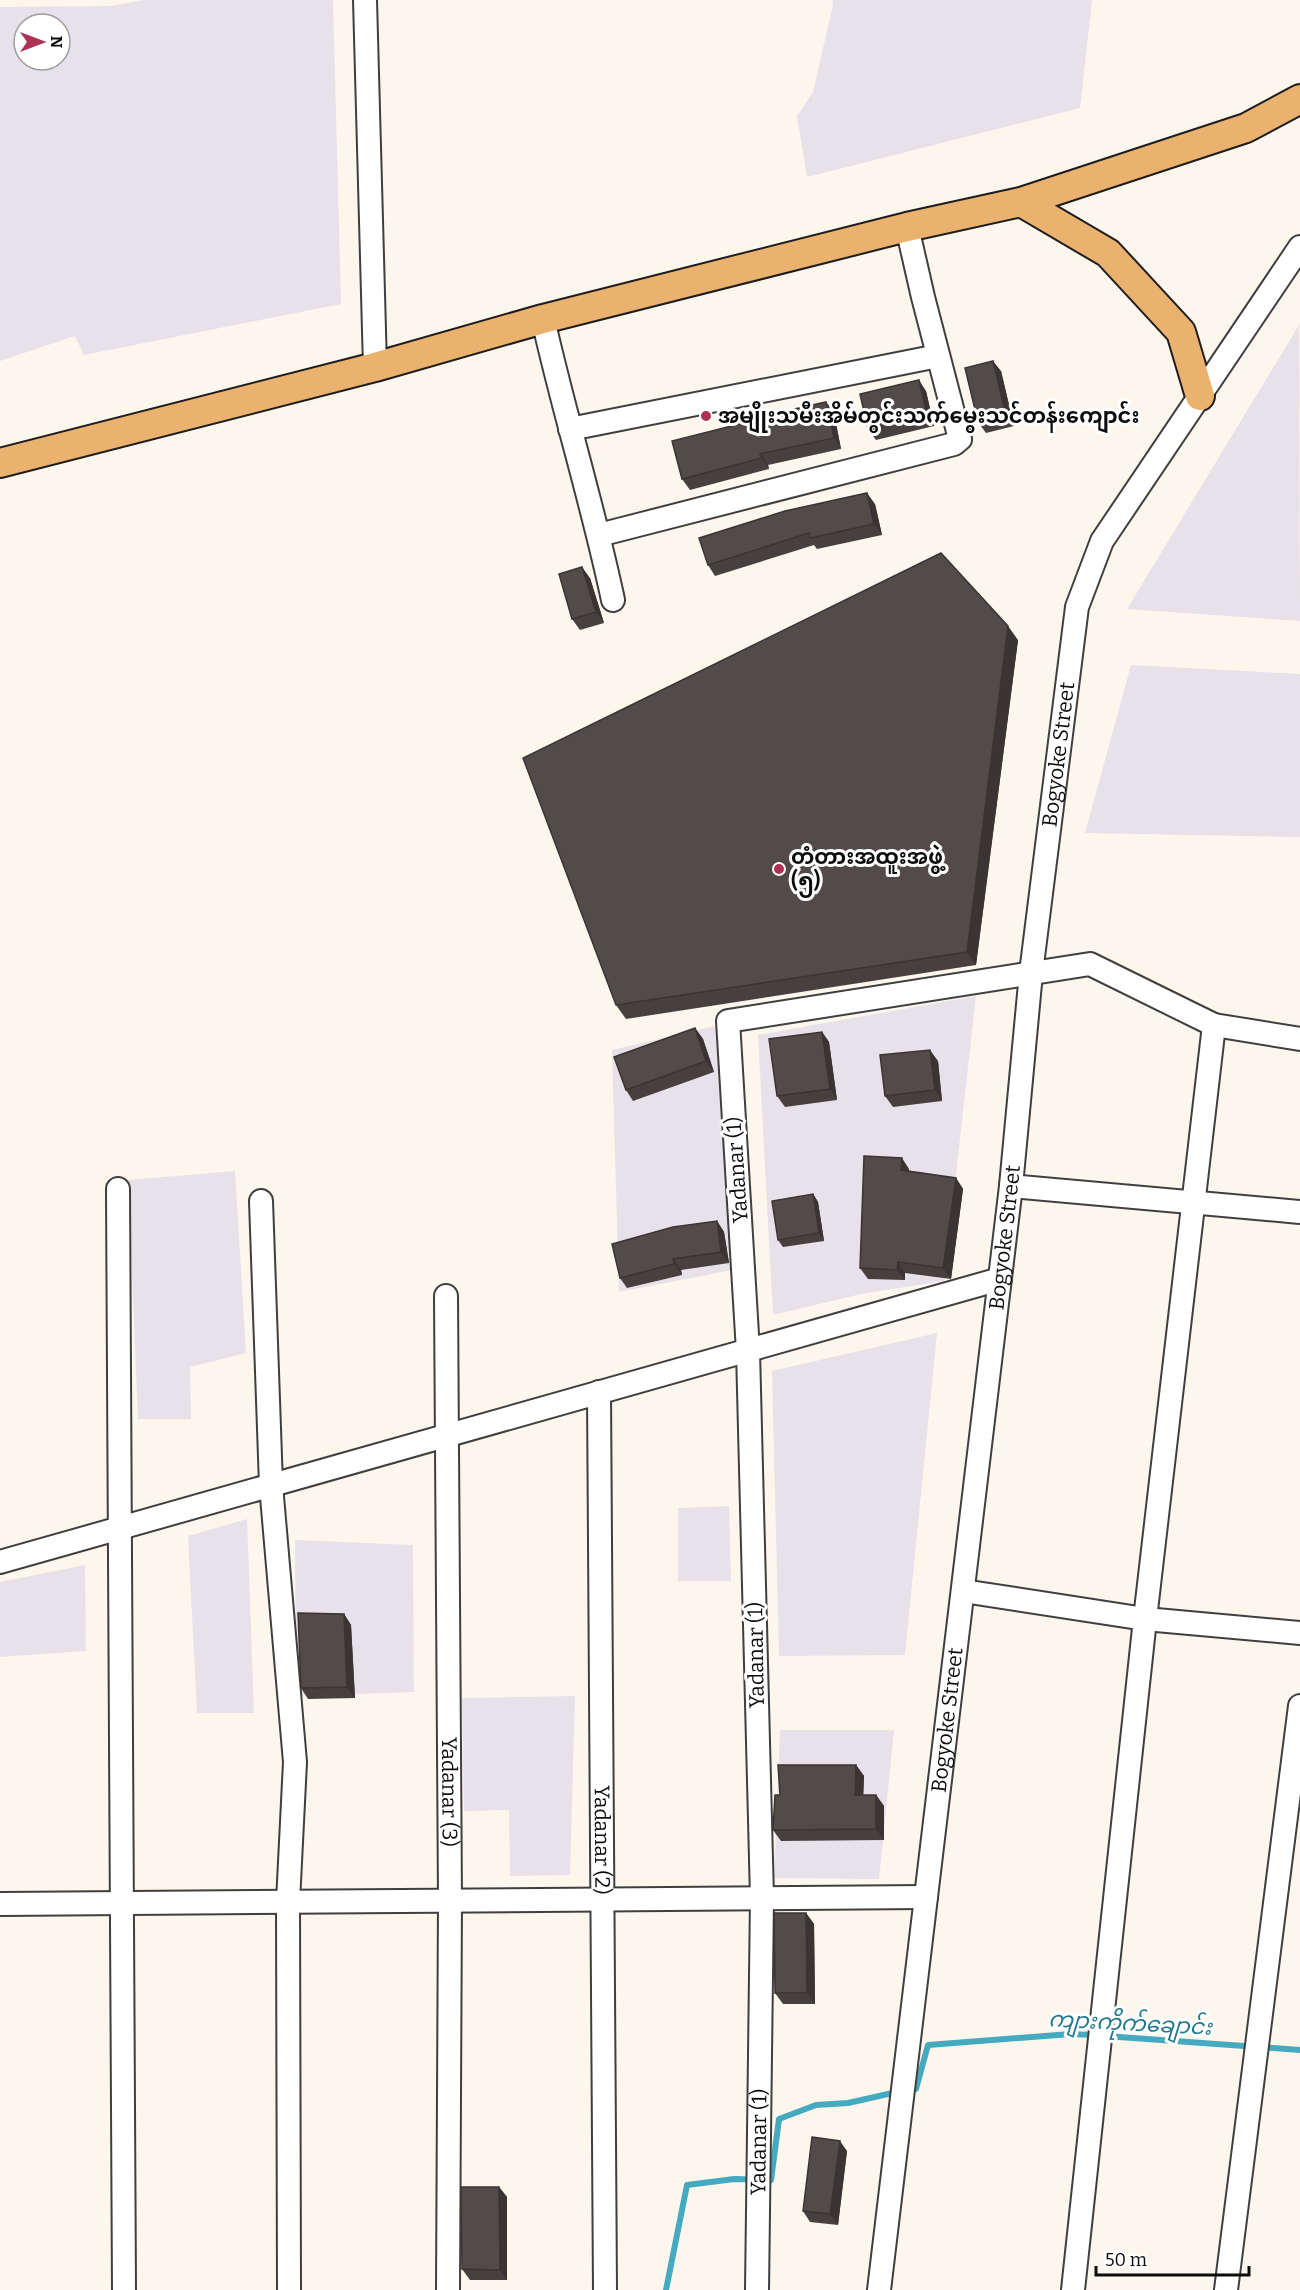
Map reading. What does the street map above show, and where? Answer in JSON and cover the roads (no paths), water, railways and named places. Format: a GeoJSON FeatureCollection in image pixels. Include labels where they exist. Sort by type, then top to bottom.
{"type":"FeatureCollection","features":[{"type":"Feature","properties":{"kind":"main road"},"geometry":{"type":"LineString","coordinates":[[0,464],[375,367],[543,319],[908,227],[1021,202],[1246,128],[1300,99]]}},
{"type":"Feature","properties":{"kind":"main road"},"geometry":{"type":"LineString","coordinates":[[1021,202],[1108,253],[1181,332],[1200,396]]}},
{"type":"Feature","properties":{"kind":"street"},"geometry":{"type":"LineString","coordinates":[[365,0],[375,367]]}},
{"type":"Feature","properties":{"kind":"street"},"geometry":{"type":"LineString","coordinates":[[599,535],[954,444],[960,439],[908,227]]}},
{"type":"Feature","properties":{"kind":"street","name":"Bogyoke Street"},"geometry":{"type":"LineString","coordinates":[[879,2290],[1011,1186],[1031,973],[1077,607],[1102,541],[1300,247]]}},
{"type":"Feature","properties":{"kind":"street"},"geometry":{"type":"LineString","coordinates":[[543,319],[599,535],[613,600]]}},
{"type":"Feature","properties":{"kind":"street"},"geometry":{"type":"LineString","coordinates":[[570,429],[938,356]]}},
{"type":"Feature","properties":{"kind":"street"},"geometry":{"type":"LineString","coordinates":[[1031,973],[1090,964],[1214,1025],[1300,1039]]}},
{"type":"Feature","properties":{"kind":"street","name":"Yadanar (1)"},"geometry":{"type":"LineString","coordinates":[[757,2290],[762,1898],[748,1351],[728,1021],[1031,973]]}},
{"type":"Feature","properties":{"kind":"street"},"geometry":{"type":"LineString","coordinates":[[1072,2290],[1145,1619],[1214,1025]]}},
{"type":"Feature","properties":{"kind":"street"},"geometry":{"type":"LineString","coordinates":[[1011,1186],[1300,1212]]}},
{"type":"Feature","properties":{"kind":"street"},"geometry":{"type":"LineString","coordinates":[[118,1189],[124,2290]]}},
{"type":"Feature","properties":{"kind":"street"},"geometry":{"type":"LineString","coordinates":[[261,1201],[271,1485],[295,1762],[288,1902],[289,2290]]}},
{"type":"Feature","properties":{"kind":"street"},"geometry":{"type":"LineString","coordinates":[[0,1562],[1000,1279]]}},
{"type":"Feature","properties":{"kind":"street","name":"Yadanar (3)"},"geometry":{"type":"LineString","coordinates":[[446,1296],[450,1900],[448,2290]]}},
{"type":"Feature","properties":{"kind":"street","name":"Yadanar (2)"},"geometry":{"type":"LineString","coordinates":[[599,1392],[605,2290]]}},
{"type":"Feature","properties":{"kind":"street"},"geometry":{"type":"LineString","coordinates":[[963,1591],[1145,1619],[1300,1633]]}},
{"type":"Feature","properties":{"kind":"street"},"geometry":{"type":"LineString","coordinates":[[1226,2290],[1300,1706]]}},
{"type":"Feature","properties":{"kind":"street"},"geometry":{"type":"LineString","coordinates":[[0,1904],[926,1897]]}},
{"type":"Feature","properties":{"kind":"waterway","name":"ကျားကိုက်ချောင်း"},"geometry":{"type":"LineString","coordinates":[[907,2090],[916,2089],[928,2045],[1071,2034],[1094,2035]]}},
{"type":"Feature","properties":{"kind":"waterway","name":"ကျားကိုက်ချောင်း"},"geometry":{"type":"LineString","coordinates":[[1105,2036],[1300,2050]]}},
{"type":"Feature","properties":{"kind":"waterway","name":"ကျားကိုက်ချောင်း"},"geometry":{"type":"LineString","coordinates":[[666,2290],[687,2185],[734,2179],[771,2180],[779,2119],[816,2105],[848,2103],[897,2092]]}},
{"type":"Feature","properties":{"kind":"place","name":"အမျိုးသမီးအိမ်တွင်းသက်မွေးသင်တန်းကျောင်း"},"geometry":{"type":"Point","coordinates":[706,416]}},
{"type":"Feature","properties":{"kind":"place","name":"တံတားအထူးအဖွဲ့ (၅)"},"geometry":{"type":"Point","coordinates":[779,869]}}]}
